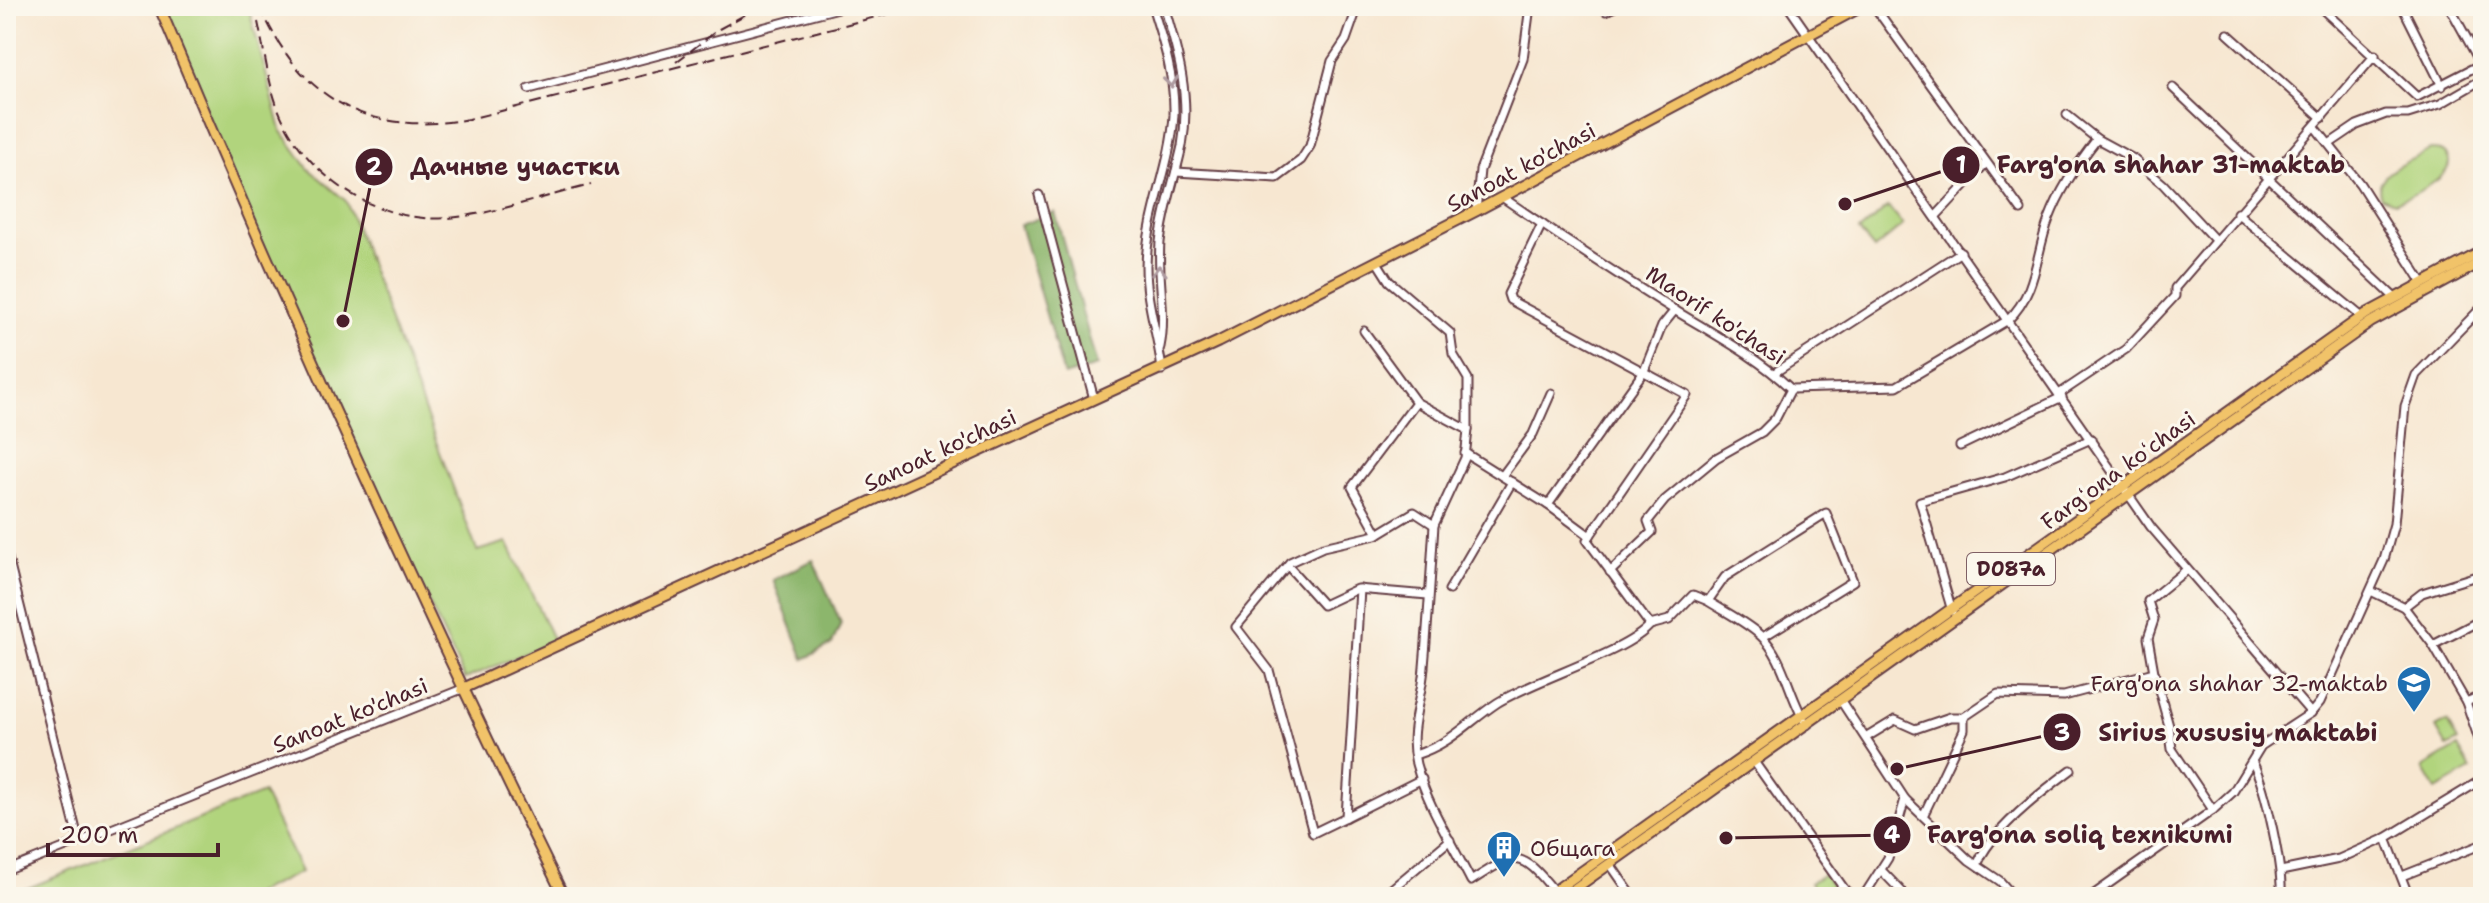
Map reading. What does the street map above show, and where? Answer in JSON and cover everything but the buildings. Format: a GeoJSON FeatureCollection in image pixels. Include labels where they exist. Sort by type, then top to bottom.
{"type":"FeatureCollection","features":[{"type":"Feature","properties":{"kind":"main road"},"geometry":{"type":"LineString","coordinates":[[159,6],[273,279],[462,689],[564,897]]}},
{"type":"Feature","properties":{"kind":"main road","name":"Sanoat ko'chasi"},"geometry":{"type":"LineString","coordinates":[[462,689],[1162,370],[1476,211],[1863,6]]}},
{"type":"Feature","properties":{"kind":"main road","name":"Fargʻona koʻchasi"},"geometry":{"type":"LineString","coordinates":[[1554,895],[1755,763],[1804,722],[1841,701],[2362,317],[2483,251]]}},
{"type":"Feature","properties":{"kind":"main road","name":"Fargʻona koʻchasi"},"geometry":{"type":"LineString","coordinates":[[1554,895],[1610,864],[1636,840],[1804,722],[1952,611],[2371,322],[2483,261]]}},
{"type":"Feature","properties":{"kind":"street"},"geometry":{"type":"LineString","coordinates":[[529,89],[846,6]]}},
{"type":"Feature","properties":{"kind":"street"},"geometry":{"type":"LineString","coordinates":[[1152,6],[1172,87],[1170,141],[1153,207],[1146,265],[1152,330],[1160,349]]}},
{"type":"Feature","properties":{"kind":"street"},"geometry":{"type":"LineString","coordinates":[[1162,370],[1160,349],[1164,328],[1158,265],[1160,239],[1182,143],[1184,86],[1164,6]]}},
{"type":"Feature","properties":{"kind":"street"},"geometry":{"type":"LineString","coordinates":[[1176,172],[1277,178],[1301,160],[1310,146],[1332,61],[1346,40],[1358,6]]}},
{"type":"Feature","properties":{"kind":"street"},"geometry":{"type":"LineString","coordinates":[[1476,211],[1480,170],[1523,59],[1530,6]]}},
{"type":"Feature","properties":{"kind":"street"},"geometry":{"type":"LineString","coordinates":[[1601,6],[1606,11],[1617,6]]}},
{"type":"Feature","properties":{"kind":"street"},"geometry":{"type":"LineString","coordinates":[[1788,6],[2185,571],[2311,713]]}},
{"type":"Feature","properties":{"kind":"street"},"geometry":{"type":"LineString","coordinates":[[1874,6],[2021,210]]}},
{"type":"Feature","properties":{"kind":"street"},"geometry":{"type":"LineString","coordinates":[[2319,6],[2417,97],[2482,64],[2449,6]]}},
{"type":"Feature","properties":{"kind":"street"},"geometry":{"type":"LineString","coordinates":[[2402,6],[2442,86]]}},
{"type":"Feature","properties":{"kind":"street"},"geometry":{"type":"LineString","coordinates":[[2228,34],[2322,118]]}},
{"type":"Feature","properties":{"kind":"street"},"geometry":{"type":"LineString","coordinates":[[1960,446],[2060,395],[2126,349],[2175,296],[2175,288],[2237,213],[2375,55]]}},
{"type":"Feature","properties":{"kind":"street"},"geometry":{"type":"LineString","coordinates":[[2329,144],[2357,125],[2386,114],[2408,114],[2440,104],[2483,79]]}},
{"type":"Feature","properties":{"kind":"street"},"geometry":{"type":"LineString","coordinates":[[2173,88],[2395,298]]}},
{"type":"Feature","properties":{"kind":"street"},"geometry":{"type":"LineString","coordinates":[[2067,115],[2097,139],[2132,158],[2163,184],[2215,240]]}},
{"type":"Feature","properties":{"kind":"street"},"geometry":{"type":"LineString","coordinates":[[2315,127],[2360,184],[2423,283]]}},
{"type":"Feature","properties":{"kind":"street"},"geometry":{"type":"LineString","coordinates":[[2008,320],[2030,290],[2055,205],[2097,139]]}},
{"type":"Feature","properties":{"kind":"street"},"geometry":{"type":"LineString","coordinates":[[1170,141],[1182,143]]}},
{"type":"Feature","properties":{"kind":"street"},"geometry":{"type":"LineString","coordinates":[[1936,216],[1985,164]]}},
{"type":"Feature","properties":{"kind":"street"},"geometry":{"type":"LineString","coordinates":[[1039,195],[1094,399]]}},
{"type":"Feature","properties":{"kind":"street","name":"Maorif ko'chasi"},"geometry":{"type":"LineString","coordinates":[[1502,197],[1675,310],[1730,341],[1791,389],[1897,386],[2008,320]]}},
{"type":"Feature","properties":{"kind":"street"},"geometry":{"type":"LineString","coordinates":[[2237,213],[2362,317]]}},
{"type":"Feature","properties":{"kind":"street"},"geometry":{"type":"LineString","coordinates":[[1542,224],[1508,294],[1510,300],[1687,395],[1587,540],[1650,625]]}},
{"type":"Feature","properties":{"kind":"street"},"geometry":{"type":"LineString","coordinates":[[1774,373],[1961,252]]}},
{"type":"Feature","properties":{"kind":"street"},"geometry":{"type":"LineString","coordinates":[[1377,262],[1389,281],[1450,333],[1453,354],[1468,379],[1465,453],[1434,525],[1424,671],[1414,714],[1415,755],[1422,779],[1471,881],[1505,859],[1519,860],[1533,864],[1554,895]]}},
{"type":"Feature","properties":{"kind":"street"},"geometry":{"type":"LineString","coordinates":[[2090,897],[2213,810],[2233,792],[2261,746],[2311,713],[2329,688],[2373,592],[2394,524],[2405,406],[2416,375],[2483,306]]}},
{"type":"Feature","properties":{"kind":"street"},"geometry":{"type":"LineString","coordinates":[[1548,505],[1644,371],[1662,326],[1675,310]]}},
{"type":"Feature","properties":{"kind":"street"},"geometry":{"type":"LineString","coordinates":[[1364,331],[1416,402],[1468,430]]}},
{"type":"Feature","properties":{"kind":"street"},"geometry":{"type":"LineString","coordinates":[[1610,572],[1652,532],[1648,521],[1665,500],[1716,458],[1762,432],[1776,418],[1791,389]]}},
{"type":"Feature","properties":{"kind":"street"},"geometry":{"type":"LineString","coordinates":[[1502,476],[1533,434],[1551,393]]}},
{"type":"Feature","properties":{"kind":"street"},"geometry":{"type":"LineString","coordinates":[[1378,534],[1352,487],[1416,402]]}},
{"type":"Feature","properties":{"kind":"street"},"geometry":{"type":"LineString","coordinates":[[1952,611],[1920,501],[2005,477],[2091,439]]}},
{"type":"Feature","properties":{"kind":"street"},"geometry":{"type":"LineString","coordinates":[[1465,453],[1548,505],[1590,536]]}},
{"type":"Feature","properties":{"kind":"street"},"geometry":{"type":"LineString","coordinates":[[1449,590],[1512,482]]}},
{"type":"Feature","properties":{"kind":"street"},"geometry":{"type":"LineString","coordinates":[[1422,779],[1313,833],[1269,670],[1236,627],[1288,566],[1323,547],[1378,534],[1414,512],[1434,525]]}},
{"type":"Feature","properties":{"kind":"street"},"geometry":{"type":"LineString","coordinates":[[1708,601],[1725,577],[1826,513],[1853,581],[1763,637]]}},
{"type":"Feature","properties":{"kind":"street"},"geometry":{"type":"LineString","coordinates":[[6,550],[79,842]]}},
{"type":"Feature","properties":{"kind":"street"},"geometry":{"type":"LineString","coordinates":[[1288,566],[1323,605],[1360,589],[1428,595]]}},
{"type":"Feature","properties":{"kind":"street"},"geometry":{"type":"LineString","coordinates":[[2185,571],[2148,601],[2154,620],[2148,638],[2172,749],[2213,810]]}},
{"type":"Feature","properties":{"kind":"street"},"geometry":{"type":"LineString","coordinates":[[2404,607],[2422,593],[2483,574]]}},
{"type":"Feature","properties":{"kind":"street"},"geometry":{"type":"LineString","coordinates":[[1346,817],[1360,589]]}},
{"type":"Feature","properties":{"kind":"street"},"geometry":{"type":"LineString","coordinates":[[2373,592],[2404,607],[2433,645],[2466,702],[2483,751]]}},
{"type":"Feature","properties":{"kind":"street"},"geometry":{"type":"LineString","coordinates":[[1415,755],[1453,739],[1496,704],[1621,645],[1650,625],[1669,620],[1693,595],[1708,601],[1763,637],[1780,665],[1804,722]]}},
{"type":"Feature","properties":{"kind":"street"},"geometry":{"type":"LineString","coordinates":[[2433,645],[2483,619]]}},
{"type":"Feature","properties":{"kind":"street"},"geometry":{"type":"LineString","coordinates":[[1867,737],[1895,720],[1915,729],[1950,717],[1964,717],[1998,694],[2064,696],[2154,672]]}},
{"type":"Feature","properties":{"kind":"street","name":"Sanoat ko'chasi"},"geometry":{"type":"LineString","coordinates":[[6,871],[462,689]]}},
{"type":"Feature","properties":{"kind":"street"},"geometry":{"type":"LineString","coordinates":[[2466,702],[2483,695]]}},
{"type":"Feature","properties":{"kind":"street"},"geometry":{"type":"LineString","coordinates":[[1841,701],[1905,799],[1969,860],[1978,863],[2014,897]]}},
{"type":"Feature","properties":{"kind":"street"},"geometry":{"type":"LineString","coordinates":[[1924,814],[1964,730],[1964,717]]}},
{"type":"Feature","properties":{"kind":"street"},"geometry":{"type":"LineString","coordinates":[[1755,763],[1845,890],[1854,897]]}},
{"type":"Feature","properties":{"kind":"street"},"geometry":{"type":"LineString","coordinates":[[2253,763],[2263,782],[2265,809],[2281,871],[2281,897]]}},
{"type":"Feature","properties":{"kind":"street"},"geometry":{"type":"LineString","coordinates":[[1978,863],[1982,852],[2071,770]]}},
{"type":"Feature","properties":{"kind":"street"},"geometry":{"type":"LineString","coordinates":[[2281,871],[2347,857],[2386,838],[2483,779]]}},
{"type":"Feature","properties":{"kind":"street"},"geometry":{"type":"LineString","coordinates":[[1863,897],[1881,870],[1905,799]]}},
{"type":"Feature","properties":{"kind":"street"},"geometry":{"type":"LineString","coordinates":[[2386,838],[2409,897]]}},
{"type":"Feature","properties":{"kind":"street"},"geometry":{"type":"LineString","coordinates":[[1382,897],[1450,840]]}},
{"type":"Feature","properties":{"kind":"street"},"geometry":{"type":"LineString","coordinates":[[2402,876],[2483,844]]}},
{"type":"Feature","properties":{"kind":"street"},"geometry":{"type":"LineString","coordinates":[[1610,864],[1633,897]]}},
{"type":"Feature","properties":{"kind":"street"},"geometry":{"type":"LineString","coordinates":[[1881,870],[1907,897]]}},
{"type":"Feature","properties":{"kind":"green space"},"geometry":{"type":"Polygon","coordinates":[[[164,6],[248,6],[281,130],[308,168],[346,201],[477,551],[507,542],[554,641],[465,679],[249,223],[164,6]]]}},
{"type":"Feature","properties":{"kind":"green space"},"geometry":{"type":"Polygon","coordinates":[[[2430,150],[2442,151],[2447,156],[2449,163],[2440,178],[2395,202],[2381,197],[2379,188],[2387,174],[2430,150]]]}},
{"type":"Feature","properties":{"kind":"green space"},"geometry":{"type":"Polygon","coordinates":[[[1888,207],[1903,225],[1874,249],[1859,231],[1888,207]]]}},
{"type":"Feature","properties":{"kind":"green space"},"geometry":{"type":"Polygon","coordinates":[[[1055,212],[1097,366],[1064,376],[1020,225],[1055,212]]]}},
{"type":"Feature","properties":{"kind":"green space"},"geometry":{"type":"Polygon","coordinates":[[[813,560],[841,623],[832,644],[804,659],[773,580],[813,560]]]}},
{"type":"Feature","properties":{"kind":"green space"},"geometry":{"type":"Polygon","coordinates":[[[2447,722],[2458,741],[2447,747],[2436,728],[2447,722]]]}},
{"type":"Feature","properties":{"kind":"green space"},"geometry":{"type":"Polygon","coordinates":[[[2458,747],[2471,770],[2436,790],[2423,768],[2458,747]]]}},
{"type":"Feature","properties":{"kind":"green space"},"geometry":{"type":"Polygon","coordinates":[[[263,793],[301,872],[248,897],[6,897],[263,793]]]}},
{"type":"Feature","properties":{"kind":"green space"},"geometry":{"type":"Polygon","coordinates":[[[1824,874],[1840,897],[1819,897],[1810,883],[1824,874]]]}},
{"type":"Feature","properties":{"kind":"railway"},"geometry":{"type":"LineString","coordinates":[[260,6],[276,39],[295,66],[317,88],[369,116],[400,122],[433,123],[469,119],[920,6]]}},
{"type":"Feature","properties":{"kind":"railway"},"geometry":{"type":"LineString","coordinates":[[676,62],[719,29],[761,6]]}},
{"type":"Feature","properties":{"kind":"railway"},"geometry":{"type":"LineString","coordinates":[[258,22],[275,98],[284,122],[297,143],[331,180],[375,206],[423,218],[448,218],[502,209],[591,185]]}},
{"type":"Feature","properties":{"kind":"place","name":"Farg'ona shahar 31-maktab"},"geometry":{"type":"Point","coordinates":[1845,204]}},
{"type":"Feature","properties":{"kind":"place","name":"Дачные участки"},"geometry":{"type":"Point","coordinates":[343,321]}},
{"type":"Feature","properties":{"kind":"place","name":"Farg'ona shahar 32-maktab"},"geometry":{"type":"Point","coordinates":[2414,714]}},
{"type":"Feature","properties":{"kind":"place","name":"Sirius xususiy maktabi"},"geometry":{"type":"Point","coordinates":[1897,769]}},
{"type":"Feature","properties":{"kind":"place","name":"Farg'ona soliq texnikumi"},"geometry":{"type":"Point","coordinates":[1726,838]}},
{"type":"Feature","properties":{"kind":"place","name":"Общага"},"geometry":{"type":"Point","coordinates":[1504,879]}}]}
